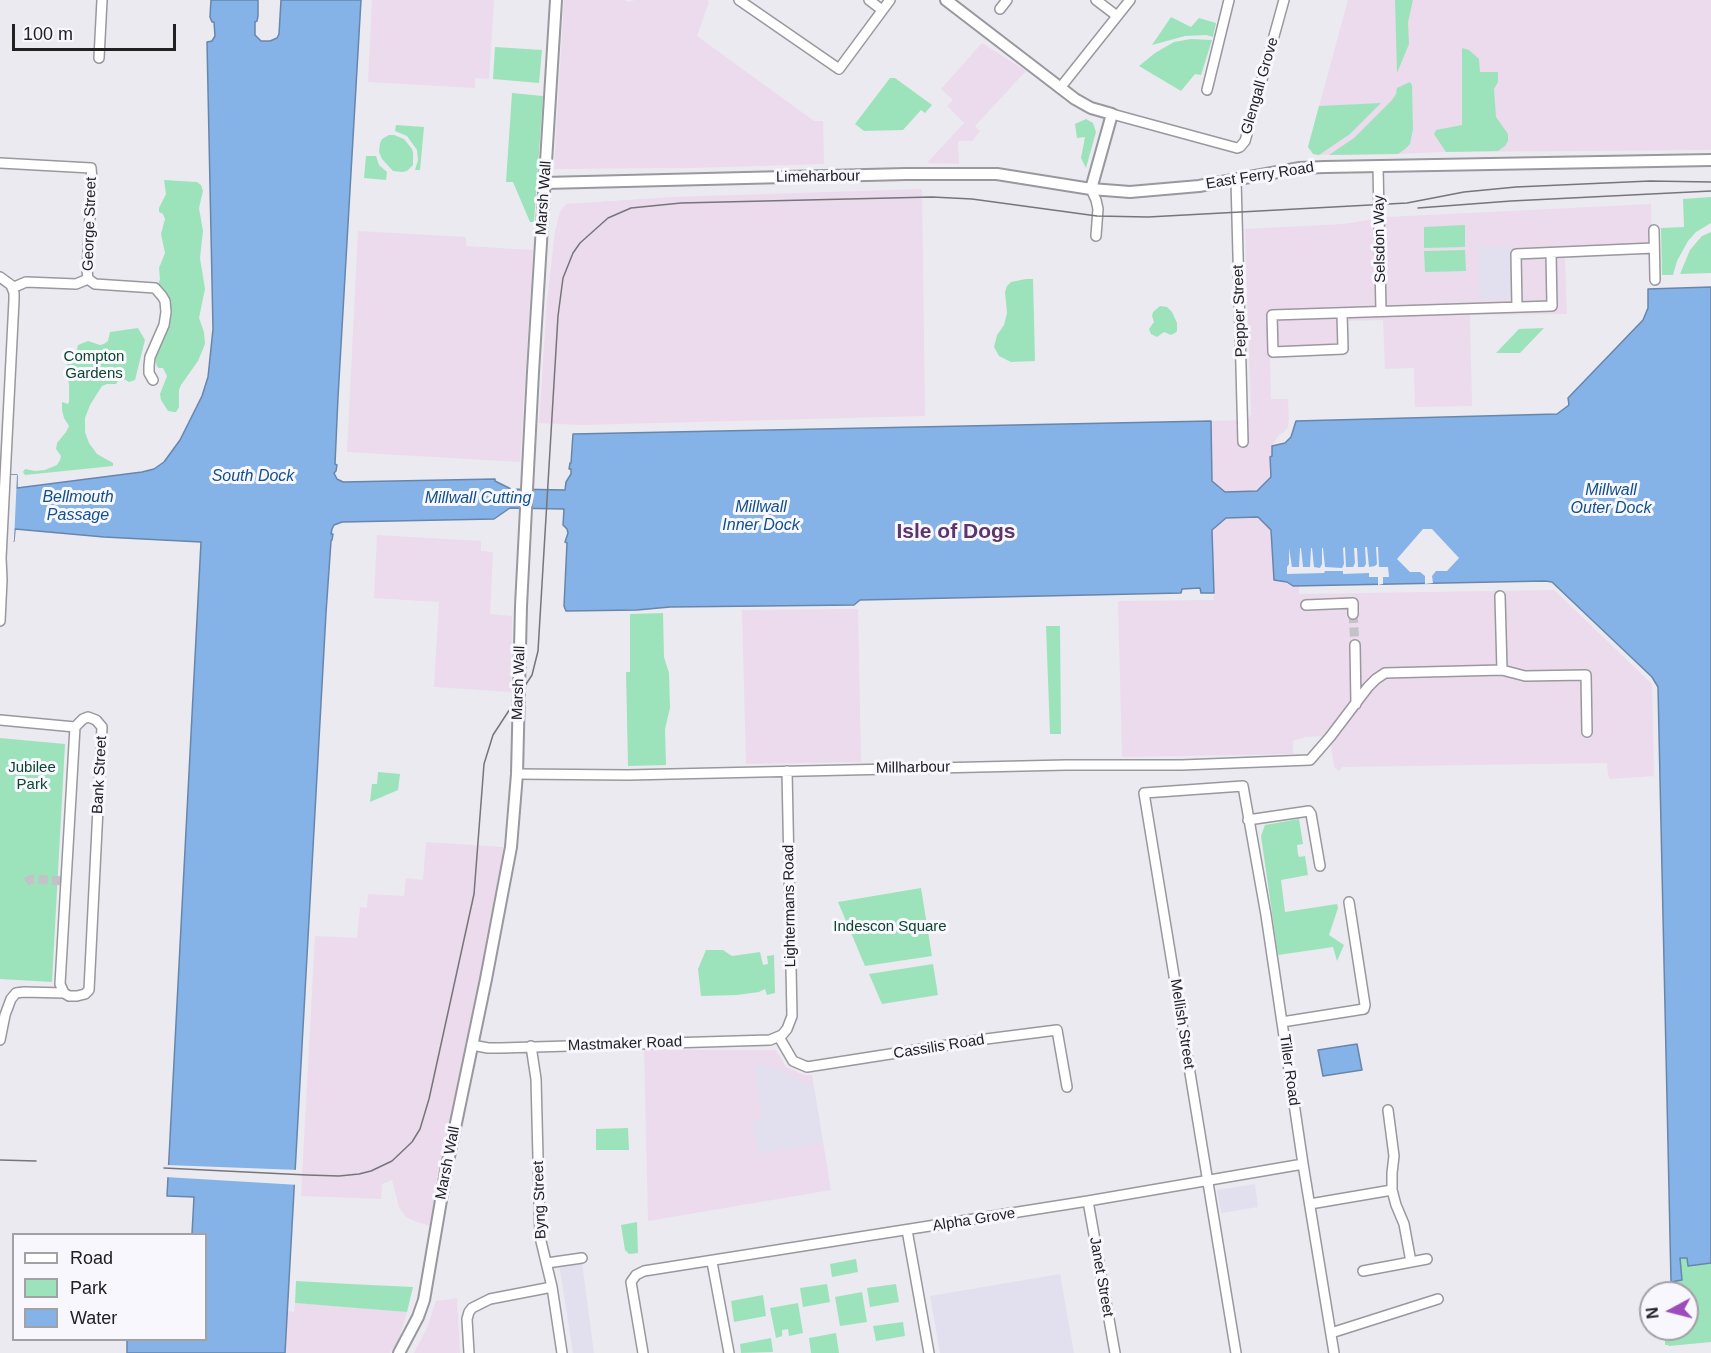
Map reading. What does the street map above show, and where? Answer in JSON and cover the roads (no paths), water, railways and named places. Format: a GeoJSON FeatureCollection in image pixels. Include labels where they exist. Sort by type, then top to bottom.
{"type":"FeatureCollection","features":[{"type":"Feature","properties":{"kind":"street"},"geometry":{"type":"LineString","coordinates":[[99,58],[102,0]]}},
{"type":"Feature","properties":{"kind":"street","name":"Marsh Wall"},"geometry":{"type":"LineString","coordinates":[[399,1353],[418,1317],[424,1300],[446,1171],[512,836],[517,774],[521,606],[533,372],[556,0]]}},
{"type":"Feature","properties":{"kind":"street"},"geometry":{"type":"LineString","coordinates":[[739,0],[839,69],[890,0]]}},
{"type":"Feature","properties":{"kind":"street"},"geometry":{"type":"LineString","coordinates":[[869,0],[882,10]]}},
{"type":"Feature","properties":{"kind":"street"},"geometry":{"type":"LineString","coordinates":[[946,0],[1060,88],[1091,108],[1112,114],[1091,189],[1098,209],[1096,236]]}},
{"type":"Feature","properties":{"kind":"street"},"geometry":{"type":"LineString","coordinates":[[1000,9],[1007,0]]}},
{"type":"Feature","properties":{"kind":"street"},"geometry":{"type":"LineString","coordinates":[[1096,0],[1118,16]]}},
{"type":"Feature","properties":{"kind":"street"},"geometry":{"type":"LineString","coordinates":[[1060,88],[1130,0]]}},
{"type":"Feature","properties":{"kind":"street"},"geometry":{"type":"LineString","coordinates":[[1207,90],[1229,0]]}},
{"type":"Feature","properties":{"kind":"street","name":"Glengall Grove"},"geometry":{"type":"LineString","coordinates":[[1112,114],[1236,148],[1240,147],[1245,141],[1284,0]]}},
{"type":"Feature","properties":{"kind":"street","name":"East Ferry Road"},"geometry":{"type":"LineString","coordinates":[[1091,189],[1130,192],[1188,187],[1300,168],[1711,160]]}},
{"type":"Feature","properties":{"kind":"street","name":"George Street"},"geometry":{"type":"LineString","coordinates":[[0,163],[91,168],[93,174],[88,279]]}},
{"type":"Feature","properties":{"kind":"street","name":"Selsdon Way"},"geometry":{"type":"LineString","coordinates":[[1378,167],[1381,311]]}},
{"type":"Feature","properties":{"kind":"street","name":"Limeharbour"},"geometry":{"type":"LineString","coordinates":[[545,183],[960,173],[997,174],[1091,189]]}},
{"type":"Feature","properties":{"kind":"street","name":"Pepper Street"},"geometry":{"type":"LineString","coordinates":[[1236,180],[1243,442]]}},
{"type":"Feature","properties":{"kind":"street"},"geometry":{"type":"LineString","coordinates":[[1654,230],[1655,280]]}},
{"type":"Feature","properties":{"kind":"street"},"geometry":{"type":"LineString","coordinates":[[1517,307],[1516,254],[1654,248]]}},
{"type":"Feature","properties":{"kind":"street"},"geometry":{"type":"LineString","coordinates":[[1342,313],[1343,349],[1273,352],[1272,315],[1552,306],[1551,253]]}},
{"type":"Feature","properties":{"kind":"street"},"geometry":{"type":"LineString","coordinates":[[0,277],[5,279],[12,288],[14,300],[0,621]]}},
{"type":"Feature","properties":{"kind":"street"},"geometry":{"type":"LineString","coordinates":[[12,288],[26,282],[76,284],[88,279],[95,284],[155,288],[165,301],[165,312],[164,325],[150,357],[149,373],[153,380]]}},
{"type":"Feature","properties":{"kind":"street"},"geometry":{"type":"LineString","coordinates":[[1500,596],[1502,670]]}},
{"type":"Feature","properties":{"kind":"street"},"geometry":{"type":"LineString","coordinates":[[1306,605],[1353,603],[1353,614]]}},
{"type":"Feature","properties":{"kind":"street"},"geometry":{"type":"LineString","coordinates":[[1354,645],[1356,704]]}},
{"type":"Feature","properties":{"kind":"street"},"geometry":{"type":"LineString","coordinates":[[1356,704],[1376,679],[1385,673],[1502,670],[1525,676],[1586,675],[1587,732]]}},
{"type":"Feature","properties":{"kind":"street","name":"Millharbour"},"geometry":{"type":"LineString","coordinates":[[517,774],[628,775],[1066,765],[1182,765],[1310,760],[1356,704]]}},
{"type":"Feature","properties":{"kind":"street","name":"Bank Street"},"geometry":{"type":"LineString","coordinates":[[0,1040],[5,1015],[16,993],[64,993],[77,996],[89,990],[102,727],[96,720],[88,717],[75,727],[60,984],[64,993]]}},
{"type":"Feature","properties":{"kind":"street"},"geometry":{"type":"LineString","coordinates":[[0,720],[75,727]]}},
{"type":"Feature","properties":{"kind":"street","name":"Lightermans Road"},"geometry":{"type":"LineString","coordinates":[[778,1037],[787,1029],[792,1016],[787,771]]}},
{"type":"Feature","properties":{"kind":"street","name":"Tiller Road"},"geometry":{"type":"LineString","coordinates":[[1243,786],[1266,915],[1334,1353]]}},
{"type":"Feature","properties":{"kind":"street","name":"Mellish Street"},"geometry":{"type":"LineString","coordinates":[[1236,1353],[1144,793],[1243,786]]}},
{"type":"Feature","properties":{"kind":"street"},"geometry":{"type":"LineString","coordinates":[[1248,820],[1309,811],[1320,866]]}},
{"type":"Feature","properties":{"kind":"street"},"geometry":{"type":"LineString","coordinates":[[1282,1022],[1364,1009],[1349,902]]}},
{"type":"Feature","properties":{"kind":"street","name":"Cassilis Road"},"geometry":{"type":"LineString","coordinates":[[778,1037],[793,1061],[807,1067],[1057,1030],[1067,1087]]}},
{"type":"Feature","properties":{"kind":"street","name":"Mastmaker Road"},"geometry":{"type":"LineString","coordinates":[[472,1045],[488,1048],[531,1047],[771,1040],[778,1037]]}},
{"type":"Feature","properties":{"kind":"street","name":"Byng Street"},"geometry":{"type":"LineString","coordinates":[[531,1047],[536,1079],[540,1237],[552,1287],[561,1353]]}},
{"type":"Feature","properties":{"kind":"street"},"geometry":{"type":"LineString","coordinates":[[1388,1110],[1394,1156],[1392,1190],[1404,1224],[1411,1262]]}},
{"type":"Feature","properties":{"kind":"street","name":"Alpha Grove"},"geometry":{"type":"LineString","coordinates":[[643,1353],[632,1282],[636,1275],[644,1271],[1088,1201],[1303,1164]]}},
{"type":"Feature","properties":{"kind":"street"},"geometry":{"type":"LineString","coordinates":[[1310,1204],[1392,1190]]}},
{"type":"Feature","properties":{"kind":"street","name":"Janet Street"},"geometry":{"type":"LineString","coordinates":[[1088,1201],[1115,1353]]}},
{"type":"Feature","properties":{"kind":"street"},"geometry":{"type":"LineString","coordinates":[[907,1230],[928,1353]]}},
{"type":"Feature","properties":{"kind":"street"},"geometry":{"type":"LineString","coordinates":[[547,1263],[582,1258]]}},
{"type":"Feature","properties":{"kind":"street"},"geometry":{"type":"LineString","coordinates":[[1364,1271],[1427,1258]]}},
{"type":"Feature","properties":{"kind":"street"},"geometry":{"type":"LineString","coordinates":[[712,1262],[729,1353]]}},
{"type":"Feature","properties":{"kind":"street"},"geometry":{"type":"LineString","coordinates":[[469,1353],[467,1319],[472,1308],[498,1297],[552,1287]]}},
{"type":"Feature","properties":{"kind":"street"},"geometry":{"type":"LineString","coordinates":[[1331,1333],[1437,1299]]}},
{"type":"Feature","properties":{"kind":"water"},"geometry":{"type":"Polygon","coordinates":[[[211,0],[258,0],[255,35],[261,41],[270,41],[277,38],[279,34],[281,0],[361,0],[338,397],[335,464],[337,465],[334,473],[337,479],[343,482],[495,479],[511,489],[565,490],[566,482],[571,474],[571,469],[569,469],[573,434],[1211,421],[1212,481],[1225,492],[1257,491],[1271,477],[1272,446],[1285,443],[1291,437],[1296,421],[1557,414],[1569,405],[1568,398],[1643,320],[1648,308],[1648,289],[1711,287],[1711,1263],[1688,1266],[1687,1258],[1680,1258],[1682,1280],[1671,1281],[1658,687],[1652,677],[1552,582],[1293,586],[1287,582],[1274,580],[1271,530],[1258,517],[1226,518],[1212,530],[1214,593],[1201,593],[1200,588],[1182,589],[1181,593],[860,600],[854,605],[670,607],[566,611],[564,606],[567,543],[565,542],[568,533],[563,525],[564,509],[510,508],[494,519],[342,522],[334,525],[332,529],[285,1353],[127,1353],[127,1341],[207,1341],[207,1233],[192,1233],[194,1197],[167,1196],[201,542],[15,529],[14,541],[0,474],[17,475],[17,488],[154,469],[164,462],[180,440],[202,396],[208,377],[213,329],[207,42],[212,41],[215,36],[214,22],[212,22],[211,0]]]}},
{"type":"Feature","properties":{"kind":"water"},"geometry":{"type":"Polygon","coordinates":[[[1357,1044],[1362,1070],[1323,1076],[1318,1050],[1357,1044]]]}},
{"type":"Feature","properties":{"kind":"tunnel"},"geometry":{"type":"LineString","coordinates":[[1353,614],[1355,645]]}},
{"type":"Feature","properties":{"kind":"tunnel"},"geometry":{"type":"LineString","coordinates":[[26,882],[31,879],[66,881]]}},
{"type":"Feature","properties":{"kind":"tram line"},"geometry":{"type":"LineString","coordinates":[[164,1168],[339,1176],[359,1174],[392,1161],[412,1142],[420,1129],[429,1099],[474,894],[484,764],[493,735],[532,675],[538,651],[558,316],[563,278],[573,253],[580,243],[608,218],[631,208],[681,203],[932,197],[972,199],[1097,216],[1148,217],[1407,203],[1464,192],[1516,187],[1650,181],[1711,182]]}},
{"type":"Feature","properties":{"kind":"tram line"},"geometry":{"type":"LineString","coordinates":[[1418,208],[1711,191]]}},
{"type":"Feature","properties":{"kind":"tram line"},"geometry":{"type":"LineString","coordinates":[[0,1160],[36,1161]]}},
{"type":"Feature","properties":{"kind":"district","name":"Isle of Dogs"},"geometry":{"type":"Point","coordinates":[956,532]}},
{"type":"Feature","properties":{"kind":"park label","name":"Compton Gardens"},"geometry":{"type":"Point","coordinates":[94,366]}},
{"type":"Feature","properties":{"kind":"park label","name":"Jubilee Park"},"geometry":{"type":"Point","coordinates":[32,776]}},
{"type":"Feature","properties":{"kind":"park label","name":"Indescon Square"},"geometry":{"type":"Point","coordinates":[890,927]}},
{"type":"Feature","properties":{"kind":"water label","name":"South Dock"},"geometry":{"type":"Point","coordinates":[253,477]}},
{"type":"Feature","properties":{"kind":"water label","name":"Millwall Cutting"},"geometry":{"type":"Point","coordinates":[478,499]}},
{"type":"Feature","properties":{"kind":"water label","name":"Millwall Outer Dock"},"geometry":{"type":"Point","coordinates":[1611,500]}},
{"type":"Feature","properties":{"kind":"water label","name":"Bellmouth Passage"},"geometry":{"type":"Point","coordinates":[78,507]}},
{"type":"Feature","properties":{"kind":"water label","name":"Millwall Inner Dock"},"geometry":{"type":"Point","coordinates":[761,517]}}]}
